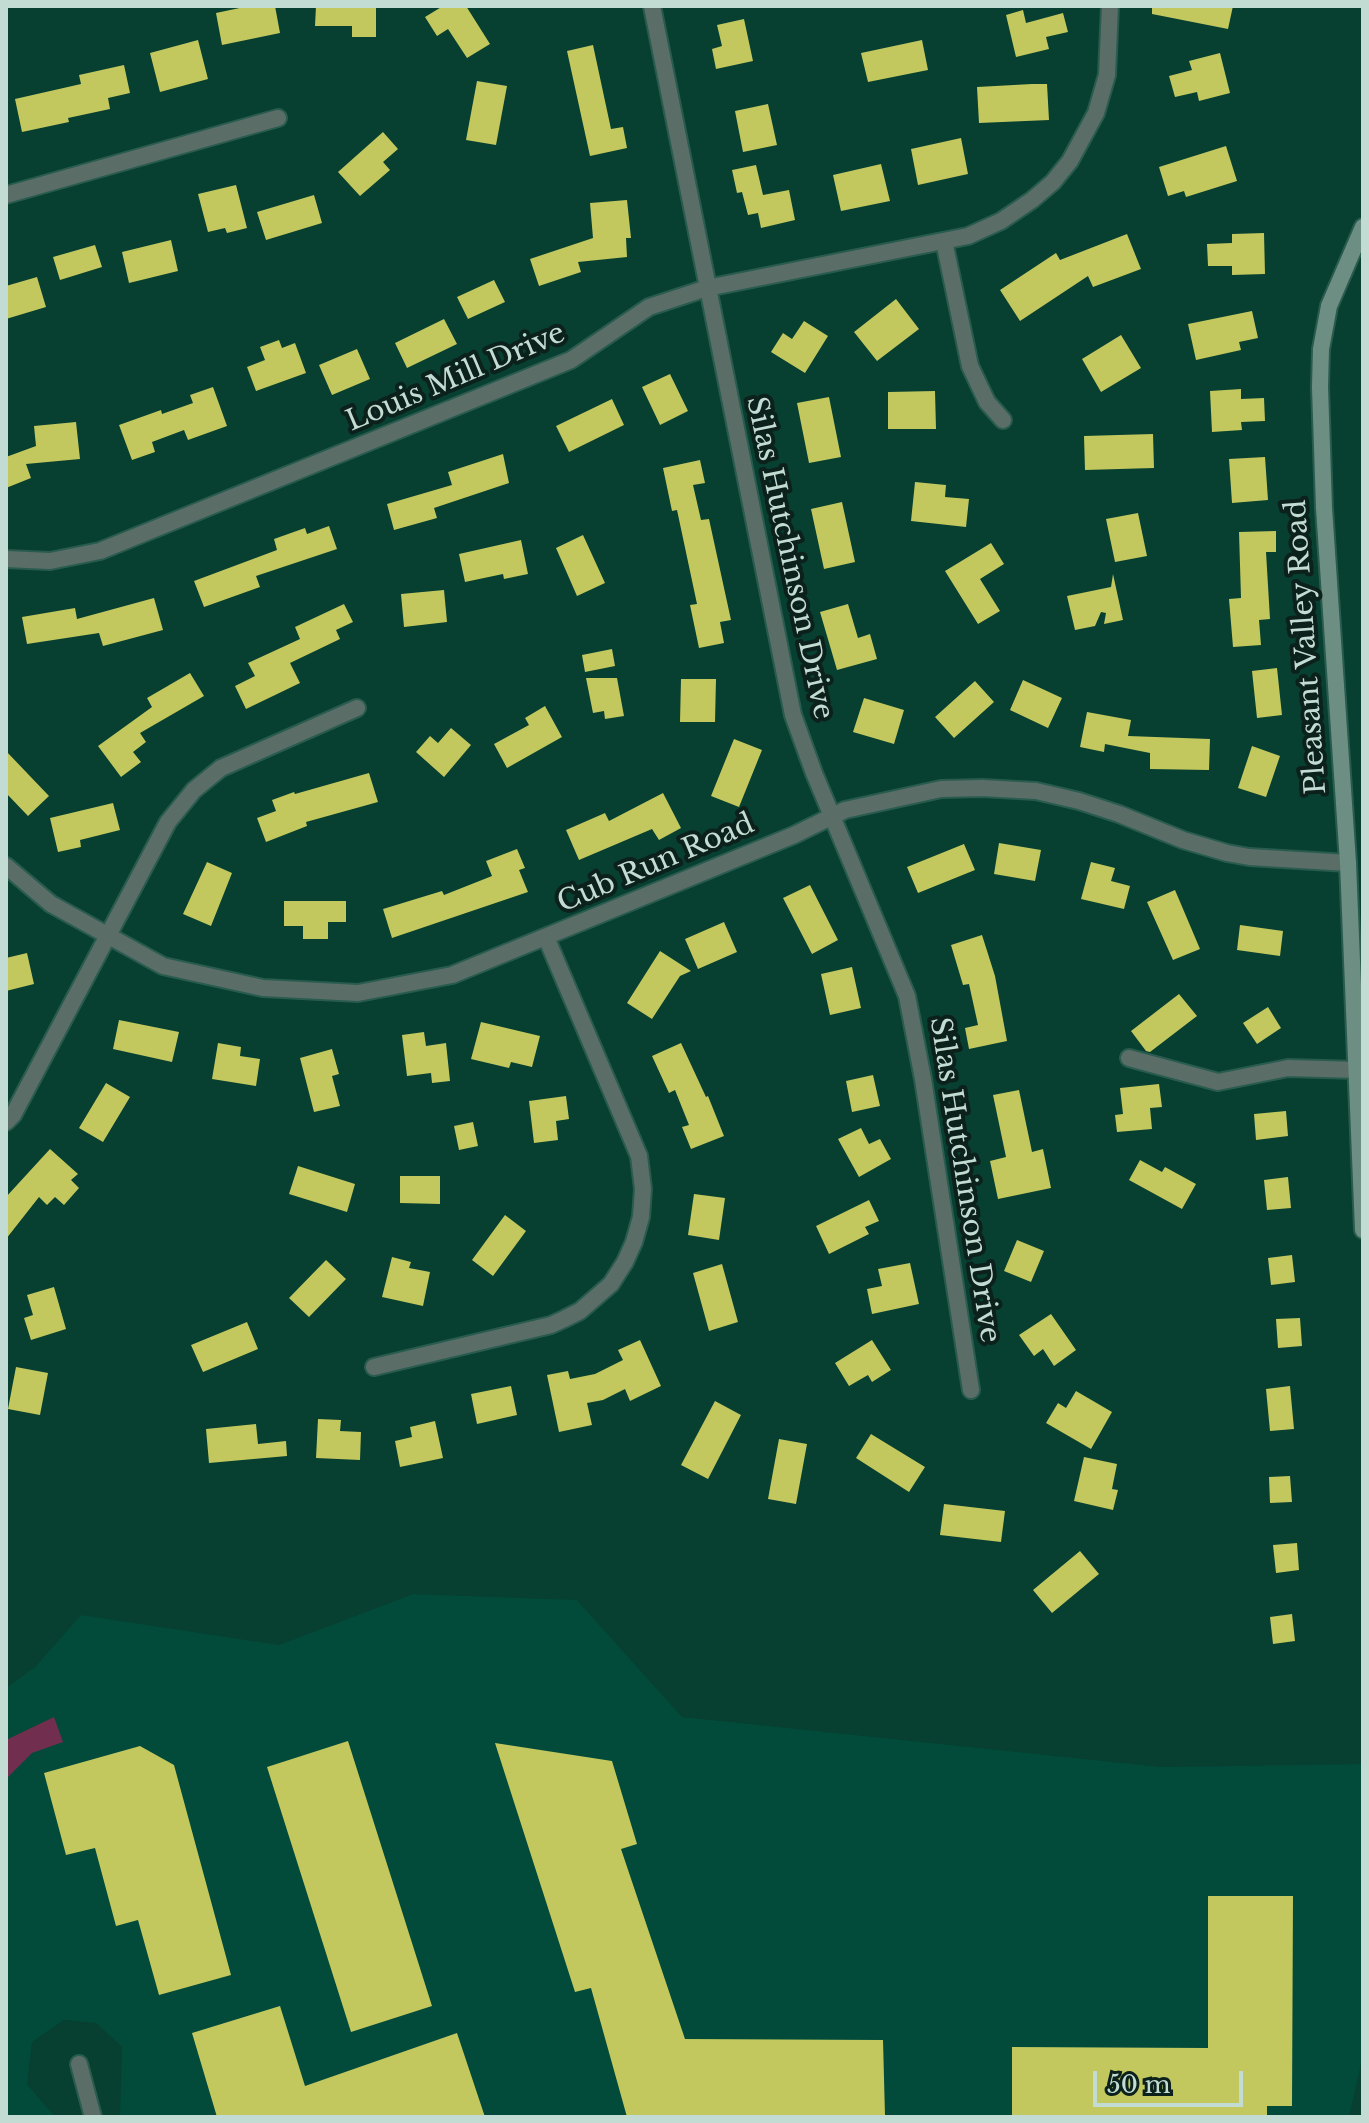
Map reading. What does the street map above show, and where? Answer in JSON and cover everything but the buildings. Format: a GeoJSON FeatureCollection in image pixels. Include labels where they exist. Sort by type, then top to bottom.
{"type":"FeatureCollection","features":[{"type":"Feature","properties":{"kind":"main road","name":"Pleasant Valley Road"},"geometry":{"type":"LineString","coordinates":[[1363,227],[1329,306],[1321,349],[1320,387],[1324,508],[1348,863],[1363,1230]]}},
{"type":"Feature","properties":{"kind":"street","name":"Silas Hutchinson Drive"},"geometry":{"type":"LineString","coordinates":[[652,6],[793,715],[907,996],[923,1079],[971,1390]]}},
{"type":"Feature","properties":{"kind":"street","name":"Louis Mill Drive"},"geometry":{"type":"LineString","coordinates":[[6,559],[50,561],[100,551],[571,360],[649,307],[707,288],[968,236],[1001,221],[1032,200],[1070,161],[1096,113],[1107,75],[1110,6]]}},
{"type":"Feature","properties":{"kind":"street"},"geometry":{"type":"LineString","coordinates":[[6,195],[278,118]]}},
{"type":"Feature","properties":{"kind":"street"},"geometry":{"type":"LineString","coordinates":[[944,241],[974,380],[1003,420]]}},
{"type":"Feature","properties":{"kind":"street"},"geometry":{"type":"LineString","coordinates":[[6,1122],[13,1115],[168,822],[194,790],[221,768],[357,708]]}},
{"type":"Feature","properties":{"kind":"street","name":"Cub Run Road"},"geometry":{"type":"LineString","coordinates":[[6,866],[51,904],[163,966],[231,982],[295,991],[358,993],[452,975],[794,835],[831,815],[899,796],[941,789],[1036,791],[1093,805],[1183,840],[1227,853],[1348,863]]}},
{"type":"Feature","properties":{"kind":"street"},"geometry":{"type":"LineString","coordinates":[[374,1367],[551,1325],[564,1319],[580,1311],[611,1284],[634,1242],[641,1217],[643,1189],[639,1156],[546,937]]}},
{"type":"Feature","properties":{"kind":"street"},"geometry":{"type":"LineString","coordinates":[[1129,1058],[1218,1082],[1288,1068],[1357,1070]]}},
{"type":"Feature","properties":{"kind":"street"},"geometry":{"type":"LineString","coordinates":[[79,2064],[93,2117]]}},
{"type":"Feature","properties":{"kind":"shaded area"},"geometry":{"type":"Polygon","coordinates":[[[413,1594],[577,1600],[682,1717],[1161,1767],[1363,1764],[1361,2064],[1349,2117],[120,2117],[122,2047],[96,2023],[64,2020],[32,2042],[27,2084],[55,2117],[6,2117],[6,1688],[35,1667],[81,1615],[279,1645],[413,1594]]]}},
{"type":"Feature","properties":{"kind":"shaded area"},"geometry":{"type":"Polygon","coordinates":[[[54,1717],[63,1742],[32,1753],[6,1779],[6,1740],[54,1717]]]}}]}
